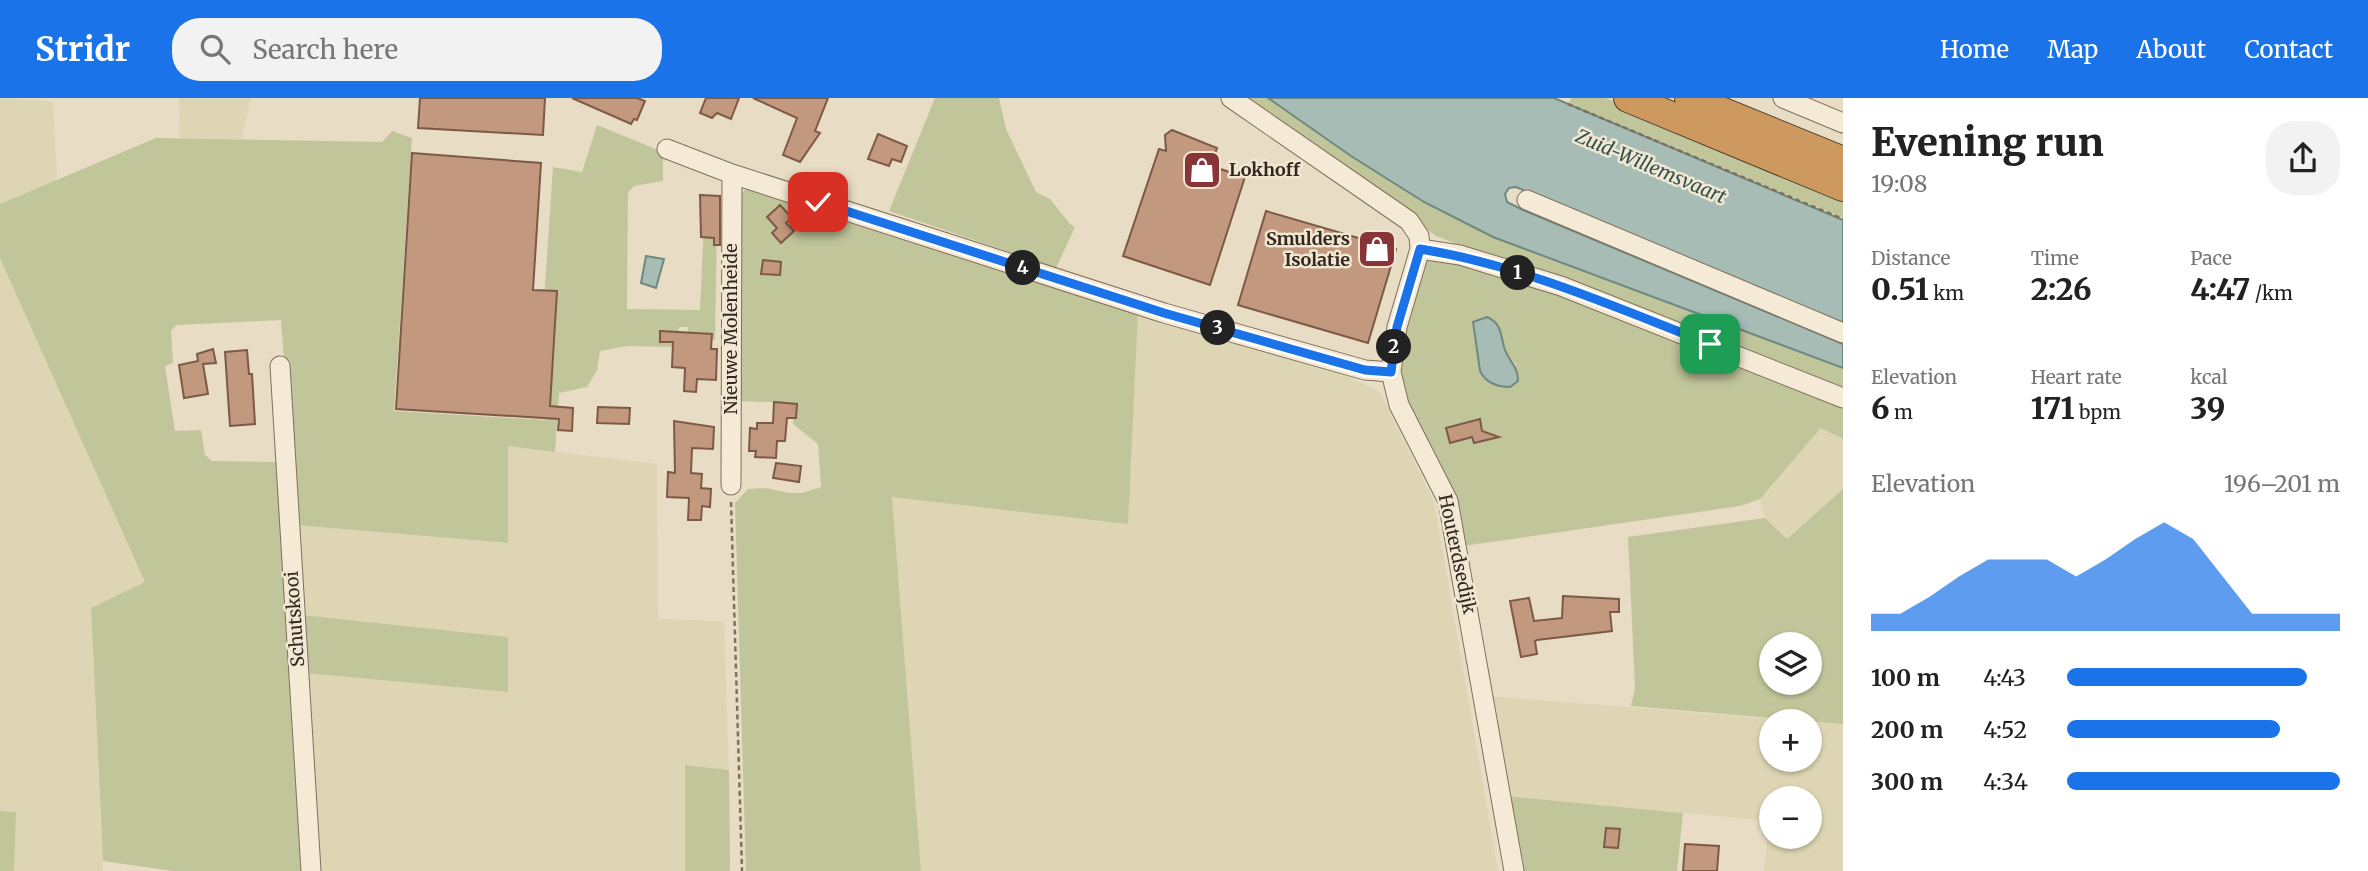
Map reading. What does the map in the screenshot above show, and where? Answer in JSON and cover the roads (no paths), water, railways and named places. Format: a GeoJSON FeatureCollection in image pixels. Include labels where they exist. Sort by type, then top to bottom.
{"type":"FeatureCollection","features":[{"type":"Feature","properties":{"kind":"highway"},"geometry":{"type":"LineString","coordinates":[[1628,98],[1843,187]]}},
{"type":"Feature","properties":{"kind":"highway"},"geometry":{"type":"LineString","coordinates":[[1689,98],[1843,161]]}},
{"type":"Feature","properties":{"kind":"street"},"geometry":{"type":"LineString","coordinates":[[1231,98],[1409,221],[1419,236],[1420,249],[1460,255],[1561,286],[1843,398]]}},
{"type":"Feature","properties":{"kind":"street"},"geometry":{"type":"LineString","coordinates":[[1783,98],[1843,123]]}},
{"type":"Feature","properties":{"kind":"street"},"geometry":{"type":"LineString","coordinates":[[667,149],[732,174],[1164,313],[1365,370],[1391,372]]}},
{"type":"Feature","properties":{"kind":"street","name":"Nieuwe Molenheide"},"geometry":{"type":"LineString","coordinates":[[731,485],[732,174]]}},
{"type":"Feature","properties":{"kind":"street"},"geometry":{"type":"LineString","coordinates":[[1527,200],[1843,333]]}},
{"type":"Feature","properties":{"kind":"street","name":"Houterdsedijk"},"geometry":{"type":"LineString","coordinates":[[1420,249],[1397,327],[1391,372],[1399,405],[1448,501],[1514,871]]}},
{"type":"Feature","properties":{"kind":"street","name":"Schutskooi"},"geometry":{"type":"LineString","coordinates":[[280,366],[311,871]]}},
{"type":"Feature","properties":{"kind":"water","name":"Zuid-Willemsvaart"},"geometry":{"type":"Polygon","coordinates":[[[1268,98],[1554,98],[1843,220],[1843,325],[1516,187],[1509,188],[1505,194],[1507,202],[1523,210],[1843,344],[1843,368],[1493,237],[1424,202],[1351,156],[1268,98]]]}},
{"type":"Feature","properties":{"kind":"water"},"geometry":{"type":"Polygon","coordinates":[[[646,256],[664,259],[656,288],[641,283],[646,256]]]}},
{"type":"Feature","properties":{"kind":"water"},"geometry":{"type":"Polygon","coordinates":[[[1487,317],[1496,323],[1505,350],[1517,372],[1518,381],[1510,387],[1492,384],[1480,371],[1473,322],[1487,317]]]}},
{"type":"Feature","properties":{"kind":"place","name":"Lokhoff"},"geometry":{"type":"Point","coordinates":[1202,170]}},
{"type":"Feature","properties":{"kind":"place","name":"Smulders Isolatie"},"geometry":{"type":"Point","coordinates":[1377,249]}}]}
